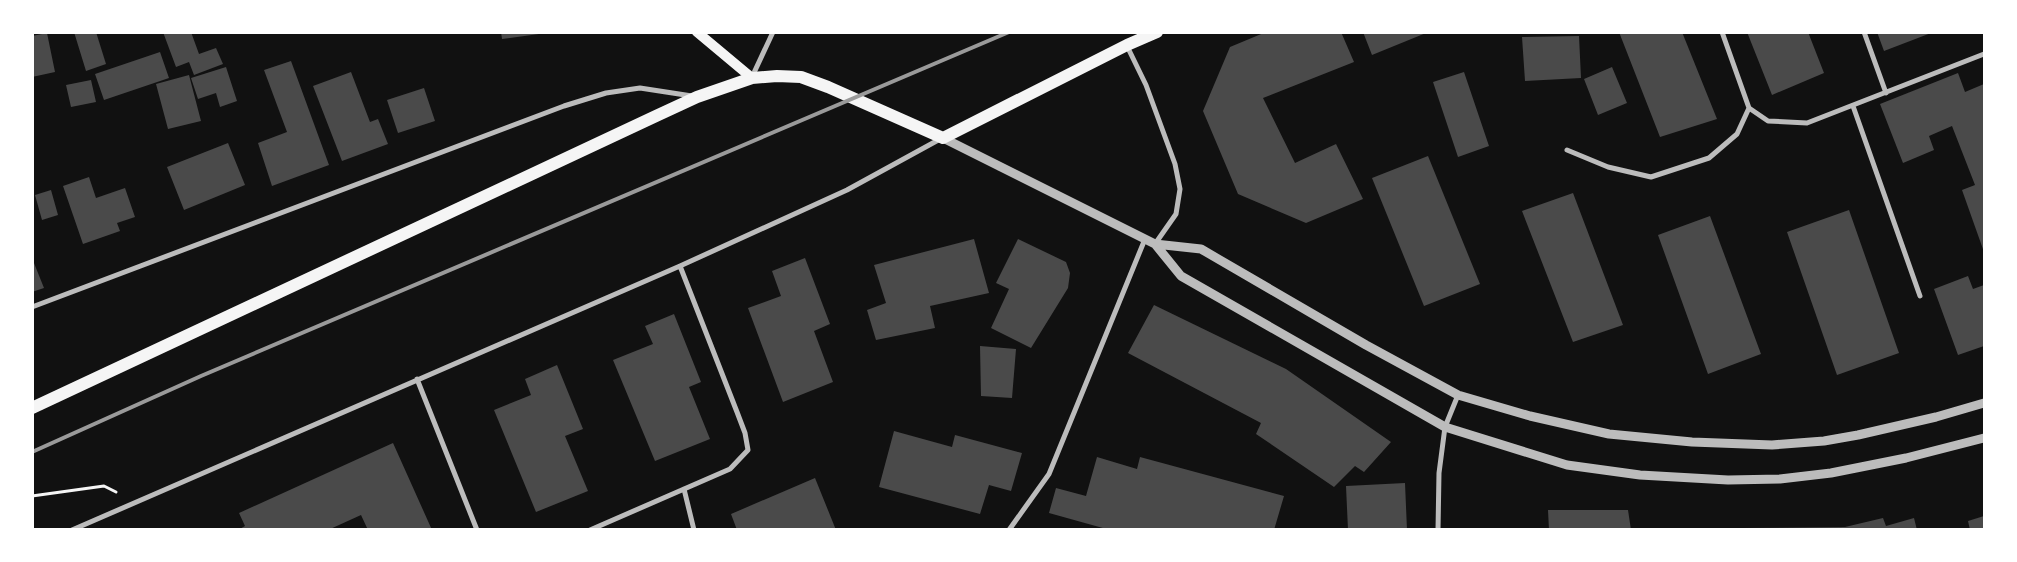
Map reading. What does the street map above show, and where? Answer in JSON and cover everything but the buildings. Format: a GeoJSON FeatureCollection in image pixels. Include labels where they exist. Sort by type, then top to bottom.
{"type":"FeatureCollection","features":[{"type":"Feature","properties":{"kind":"main road"},"geometry":{"type":"LineString","coordinates":[[697,32],[752,78]]}},
{"type":"Feature","properties":{"kind":"main road"},"geometry":{"type":"LineString","coordinates":[[32,408],[698,97],[752,78],[801,77],[828,86],[943,138],[1156,32]]}},
{"type":"Feature","properties":{"kind":"street"},"geometry":{"type":"LineString","coordinates":[[752,78],[774,32]]}},
{"type":"Feature","properties":{"kind":"street"},"geometry":{"type":"LineString","coordinates":[[1722,32],[1749,108],[1768,121],[1807,123],[1984,54]]}},
{"type":"Feature","properties":{"kind":"street"},"geometry":{"type":"LineString","coordinates":[[1864,32],[1886,93]]}},
{"type":"Feature","properties":{"kind":"street"},"geometry":{"type":"LineString","coordinates":[[1127,45],[1146,85],[1175,164],[1180,189],[1176,214],[1156,244]]}},
{"type":"Feature","properties":{"kind":"street"},"geometry":{"type":"LineString","coordinates":[[32,307],[564,106],[606,93],[640,88],[698,97]]}},
{"type":"Feature","properties":{"kind":"street"},"geometry":{"type":"LineString","coordinates":[[1853,106],[1920,296]]}},
{"type":"Feature","properties":{"kind":"street"},"geometry":{"type":"LineString","coordinates":[[1567,150],[1608,167],[1651,177],[1709,158],[1737,134],[1749,108]]}},
{"type":"Feature","properties":{"kind":"street"},"geometry":{"type":"LineString","coordinates":[[72,530],[134,501],[680,266],[847,190],[943,138],[1156,244],[1201,248],[1366,346],[1458,395],[1530,416],[1609,434],[1692,442],[1772,445],[1824,441],[1858,435],[1936,417],[1984,403]]}},
{"type":"Feature","properties":{"kind":"street"},"geometry":{"type":"LineString","coordinates":[[1009,530],[1049,474],[1145,239]]}},
{"type":"Feature","properties":{"kind":"street"},"geometry":{"type":"LineString","coordinates":[[1156,244],[1181,276],[1445,427],[1568,465],[1640,475],[1728,480],[1780,479],[1831,473],[1906,458],[1984,438]]}},
{"type":"Feature","properties":{"kind":"street"},"geometry":{"type":"LineString","coordinates":[[590,530],[730,469],[748,450],[745,434],[737,412],[680,266]]}},
{"type":"Feature","properties":{"kind":"street"},"geometry":{"type":"LineString","coordinates":[[416,379],[477,530]]}},
{"type":"Feature","properties":{"kind":"street"},"geometry":{"type":"LineString","coordinates":[[1438,530],[1439,472],[1445,427],[1458,395]]}},
{"type":"Feature","properties":{"kind":"street"},"geometry":{"type":"LineString","coordinates":[[684,489],[694,530]]}},
{"type":"Feature","properties":{"kind":"path"},"geometry":{"type":"LineString","coordinates":[[32,496],[104,486],[134,501]]}},
{"type":"Feature","properties":{"kind":"railway"},"geometry":{"type":"LineString","coordinates":[[32,452],[201,376],[1009,32]]}}]}
